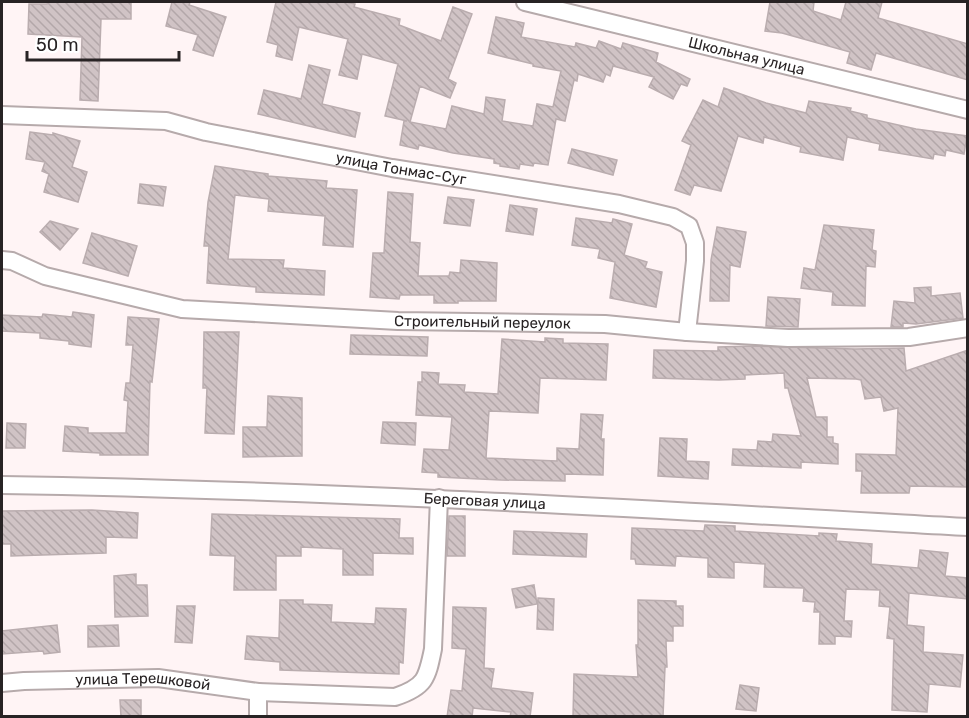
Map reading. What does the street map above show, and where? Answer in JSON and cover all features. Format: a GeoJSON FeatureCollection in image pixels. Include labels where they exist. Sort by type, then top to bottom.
{"type":"FeatureCollection","features":[{"type":"Feature","properties":{"kind":"street","name":"Школьная улица"},"geometry":{"type":"LineString","coordinates":[[525,2],[968,110]]}},
{"type":"Feature","properties":{"kind":"street","name":"улица Тонмас-Суг"},"geometry":{"type":"LineString","coordinates":[[2,114],[166,121],[206,132],[392,168],[619,204],[673,217],[688,226],[695,243],[687,332]]}},
{"type":"Feature","properties":{"kind":"street","name":"Строительный переулок"},"geometry":{"type":"LineString","coordinates":[[2,260],[12,261],[45,276],[182,309],[398,321],[605,324],[788,338],[909,337],[968,328]]}},
{"type":"Feature","properties":{"kind":"street","name":"Береговая улица"},"geometry":{"type":"LineString","coordinates":[[2,484],[439,498],[968,527]]}},
{"type":"Feature","properties":{"kind":"street","name":"улица Терешковой"},"geometry":{"type":"LineString","coordinates":[[2,683],[158,678],[258,692],[395,697],[413,691],[424,680],[430,666],[433,649],[439,498]]}},
{"type":"Feature","properties":{"kind":"street"},"geometry":{"type":"LineString","coordinates":[[258,692],[258,717]]}},
{"type":"Feature","properties":{"kind":"building"},"geometry":{"type":"Polygon","coordinates":[[[48,2],[131,2],[131,19],[101,19],[98,101],[80,100],[82,37],[28,34],[29,4],[47,4],[48,2]]]}},
{"type":"Feature","properties":{"kind":"building"},"geometry":{"type":"Polygon","coordinates":[[[172,2],[190,2],[189,5],[226,17],[213,56],[193,50],[198,35],[166,26],[172,2]]]}},
{"type":"Feature","properties":{"kind":"building"},"geometry":{"type":"Polygon","coordinates":[[[276,2],[355,4],[354,7],[400,19],[399,25],[441,41],[453,7],[472,14],[448,79],[456,83],[450,98],[420,86],[410,122],[446,129],[452,106],[484,114],[486,97],[505,100],[502,121],[533,126],[537,104],[553,107],[561,71],[533,66],[533,64],[488,53],[496,17],[524,23],[521,37],[575,47],[576,43],[596,48],[599,41],[621,49],[623,43],[658,53],[656,62],[690,79],[687,86],[681,84],[673,99],[649,87],[654,77],[613,66],[610,76],[606,74],[603,82],[578,74],[577,81],[574,80],[565,121],[556,119],[548,165],[520,164],[519,169],[500,166],[494,163],[494,159],[419,145],[418,149],[400,145],[404,121],[407,121],[385,116],[398,64],[362,54],[357,79],[339,75],[348,39],[299,27],[292,60],[276,56],[278,45],[267,42],[276,2]]]}},
{"type":"Feature","properties":{"kind":"building"},"geometry":{"type":"Polygon","coordinates":[[[770,2],[814,2],[813,11],[841,20],[846,2],[882,2],[878,18],[968,44],[968,80],[876,53],[871,70],[847,63],[850,52],[782,33],[765,31],[770,2]]]}},
{"type":"Feature","properties":{"kind":"building"},"geometry":{"type":"Polygon","coordinates":[[[309,65],[330,70],[322,104],[360,113],[355,137],[258,114],[264,90],[301,99],[309,65]]]}},
{"type":"Feature","properties":{"kind":"building"},"geometry":{"type":"Polygon","coordinates":[[[724,88],[766,103],[806,113],[809,101],[851,108],[850,111],[867,115],[867,118],[916,129],[967,136],[964,154],[946,150],[945,156],[934,154],[933,159],[879,150],[880,144],[847,137],[843,160],[800,152],[801,147],[764,137],[763,143],[738,136],[721,191],[694,185],[690,195],[675,190],[691,145],[682,141],[703,100],[718,107],[724,88]]]}},
{"type":"Feature","properties":{"kind":"building"},"geometry":{"type":"Polygon","coordinates":[[[30,132],[53,135],[53,133],[80,141],[72,167],[87,172],[78,202],[44,192],[49,174],[42,171],[45,162],[26,159],[30,132]]]}},
{"type":"Feature","properties":{"kind":"building"},"geometry":{"type":"Polygon","coordinates":[[[572,149],[617,160],[613,175],[568,163],[572,149]]]}},
{"type":"Feature","properties":{"kind":"building"},"geometry":{"type":"Polygon","coordinates":[[[215,166],[268,174],[268,176],[327,181],[326,188],[357,190],[353,247],[323,245],[325,216],[268,211],[269,199],[235,195],[228,259],[284,260],[283,268],[325,271],[324,295],[256,292],[256,287],[207,283],[209,246],[204,246],[208,202],[215,166]]]}},
{"type":"Feature","properties":{"kind":"building"},"geometry":{"type":"Polygon","coordinates":[[[140,184],[166,187],[163,206],[138,203],[140,184]]]}},
{"type":"Feature","properties":{"kind":"building"},"geometry":{"type":"Polygon","coordinates":[[[388,192],[413,194],[410,242],[420,243],[418,276],[449,276],[450,272],[460,273],[461,260],[497,263],[496,301],[434,303],[434,295],[400,295],[399,299],[370,297],[373,253],[384,253],[388,192]]]}},
{"type":"Feature","properties":{"kind":"building"},"geometry":{"type":"Polygon","coordinates":[[[448,197],[474,200],[470,226],[444,223],[448,197]]]}},
{"type":"Feature","properties":{"kind":"building"},"geometry":{"type":"Polygon","coordinates":[[[510,205],[537,209],[533,235],[506,231],[510,205]]]}},
{"type":"Feature","properties":{"kind":"building"},"geometry":{"type":"Polygon","coordinates":[[[576,218],[612,223],[613,219],[632,224],[624,255],[647,262],[645,268],[662,272],[656,307],[610,298],[615,262],[598,258],[600,249],[572,245],[576,218]]]}},
{"type":"Feature","properties":{"kind":"building"},"geometry":{"type":"Polygon","coordinates":[[[50,221],[78,229],[60,250],[40,232],[50,221]]]}},
{"type":"Feature","properties":{"kind":"building"},"geometry":{"type":"Polygon","coordinates":[[[824,225],[874,230],[872,250],[876,251],[875,267],[866,266],[865,306],[832,305],[833,292],[801,288],[804,268],[815,270],[824,225]]]}},
{"type":"Feature","properties":{"kind":"building"},"geometry":{"type":"Polygon","coordinates":[[[717,227],[746,232],[740,267],[730,265],[729,301],[710,301],[711,260],[717,227]]]}},
{"type":"Feature","properties":{"kind":"building"},"geometry":{"type":"Polygon","coordinates":[[[92,233],[137,246],[128,276],[83,263],[92,233]]]}},
{"type":"Feature","properties":{"kind":"building"},"geometry":{"type":"Polygon","coordinates":[[[931,287],[931,296],[960,293],[963,318],[916,324],[903,323],[903,327],[891,327],[894,301],[915,303],[914,288],[931,287]]]}},
{"type":"Feature","properties":{"kind":"building"},"geometry":{"type":"Polygon","coordinates":[[[768,297],[800,299],[798,327],[766,326],[768,297]]]}},
{"type":"Feature","properties":{"kind":"building"},"geometry":{"type":"Polygon","coordinates":[[[73,312],[94,315],[91,347],[69,344],[69,341],[40,338],[40,333],[2,331],[2,315],[42,317],[43,314],[72,317],[73,312]]]}},
{"type":"Feature","properties":{"kind":"building"},"geometry":{"type":"Polygon","coordinates":[[[128,317],[159,319],[152,382],[150,381],[148,455],[100,455],[100,453],[63,451],[65,426],[88,428],[88,433],[126,433],[128,401],[124,400],[126,383],[130,383],[133,345],[126,345],[128,317]]]}},
{"type":"Feature","properties":{"kind":"building"},"geometry":{"type":"Polygon","coordinates":[[[204,332],[239,332],[234,434],[205,433],[207,388],[203,388],[204,332]]]}},
{"type":"Feature","properties":{"kind":"building"},"geometry":{"type":"Polygon","coordinates":[[[351,335],[428,337],[427,356],[350,354],[351,335]]]}},
{"type":"Feature","properties":{"kind":"building"},"geometry":{"type":"Polygon","coordinates":[[[545,338],[563,339],[563,343],[608,344],[606,380],[540,378],[538,413],[489,411],[486,458],[557,461],[557,448],[579,449],[581,414],[603,415],[601,439],[604,439],[603,475],[565,474],[565,481],[501,480],[438,477],[438,473],[422,472],[424,449],[449,450],[452,417],[416,415],[418,382],[422,382],[422,372],[439,373],[438,384],[465,385],[464,392],[498,394],[502,339],[545,342],[545,338]]]}},
{"type":"Feature","properties":{"kind":"building"},"geometry":{"type":"Polygon","coordinates":[[[718,347],[904,348],[906,371],[968,350],[968,487],[910,486],[909,493],[861,493],[862,471],[856,471],[856,454],[896,455],[898,408],[884,411],[881,397],[865,399],[861,380],[856,379],[807,378],[816,417],[827,417],[827,437],[833,437],[833,443],[838,444],[838,464],[801,462],[801,468],[732,465],[733,449],[757,450],[758,441],[772,442],[773,434],[801,436],[788,388],[785,388],[784,373],[745,375],[745,379],[719,380],[653,378],[654,350],[718,351],[718,347]]]}},
{"type":"Feature","properties":{"kind":"building"},"geometry":{"type":"Polygon","coordinates":[[[268,396],[302,398],[302,456],[243,457],[243,427],[267,427],[268,396]]]}},
{"type":"Feature","properties":{"kind":"building"},"geometry":{"type":"Polygon","coordinates":[[[383,422],[416,423],[415,445],[381,443],[383,422]]]}},
{"type":"Feature","properties":{"kind":"building"},"geometry":{"type":"Polygon","coordinates":[[[7,423],[26,424],[25,448],[6,448],[7,423]]]}},
{"type":"Feature","properties":{"kind":"building"},"geometry":{"type":"Polygon","coordinates":[[[660,438],[687,439],[686,461],[709,462],[708,479],[658,476],[660,438]]]}},
{"type":"Feature","properties":{"kind":"building"},"geometry":{"type":"Polygon","coordinates":[[[92,510],[138,513],[137,538],[106,537],[106,553],[11,556],[11,544],[2,544],[2,511],[92,510]]]}},
{"type":"Feature","properties":{"kind":"building"},"geometry":{"type":"Polygon","coordinates":[[[212,514],[400,519],[399,538],[413,538],[413,554],[373,553],[373,575],[343,575],[343,549],[301,547],[301,556],[276,556],[276,590],[234,590],[235,556],[210,555],[212,514]]]}},
{"type":"Feature","properties":{"kind":"building"},"geometry":{"type":"Polygon","coordinates":[[[449,516],[465,516],[465,556],[447,556],[449,516]]]}},
{"type":"Feature","properties":{"kind":"building"},"geometry":{"type":"Polygon","coordinates":[[[705,525],[735,526],[735,531],[819,536],[819,533],[837,534],[836,541],[872,544],[871,564],[918,568],[920,550],[948,553],[945,576],[968,578],[968,599],[909,593],[907,625],[924,627],[923,652],[963,655],[960,687],[929,684],[927,712],[892,710],[894,639],[887,638],[890,607],[879,606],[880,590],[846,589],[844,621],[852,621],[851,637],[835,636],[835,644],[819,644],[820,612],[814,612],[815,602],[803,601],[804,588],[764,587],[765,564],[734,562],[734,578],[708,577],[708,558],[676,556],[675,566],[636,564],[635,559],[631,559],[632,528],[704,531],[705,525]]]}},
{"type":"Feature","properties":{"kind":"building"},"geometry":{"type":"Polygon","coordinates":[[[514,531],[587,534],[586,557],[513,554],[514,531]]]}},
{"type":"Feature","properties":{"kind":"building"},"geometry":{"type":"Polygon","coordinates":[[[136,574],[136,585],[147,585],[148,616],[115,617],[114,576],[136,574]]]}},
{"type":"Feature","properties":{"kind":"building"},"geometry":{"type":"Polygon","coordinates":[[[534,585],[537,604],[516,608],[512,589],[534,585]]]}},
{"type":"Feature","properties":{"kind":"building"},"geometry":{"type":"Polygon","coordinates":[[[538,598],[554,599],[553,630],[537,629],[538,598]]]}},
{"type":"Feature","properties":{"kind":"building"},"geometry":{"type":"Polygon","coordinates":[[[280,600],[303,600],[303,604],[332,605],[331,622],[375,624],[376,608],[406,609],[403,663],[399,662],[399,674],[280,670],[280,662],[245,659],[247,636],[279,638],[280,600]]]}},
{"type":"Feature","properties":{"kind":"building"},"geometry":{"type":"Polygon","coordinates":[[[638,600],[676,601],[676,606],[683,606],[683,626],[673,626],[673,641],[666,641],[667,667],[665,667],[663,717],[573,717],[574,674],[638,677],[636,645],[638,645],[638,600]]]}},
{"type":"Feature","properties":{"kind":"building"},"geometry":{"type":"Polygon","coordinates":[[[177,606],[195,606],[192,643],[175,642],[177,606]]]}},
{"type":"Feature","properties":{"kind":"building"},"geometry":{"type":"Polygon","coordinates":[[[453,607],[486,608],[484,668],[494,669],[491,688],[533,693],[530,717],[510,717],[511,712],[473,708],[472,717],[447,717],[451,690],[462,691],[466,649],[452,648],[453,607]]]}},
{"type":"Feature","properties":{"kind":"building"},"geometry":{"type":"Polygon","coordinates":[[[57,625],[60,652],[2,654],[2,631],[57,625]]]}},
{"type":"Feature","properties":{"kind":"building"},"geometry":{"type":"Polygon","coordinates":[[[118,625],[119,646],[88,647],[88,626],[118,625]]]}},
{"type":"Feature","properties":{"kind":"building"},"geometry":{"type":"Polygon","coordinates":[[[740,685],[759,688],[756,711],[736,709],[740,685]]]}},
{"type":"Feature","properties":{"kind":"building"},"geometry":{"type":"Polygon","coordinates":[[[120,700],[141,700],[141,717],[121,717],[120,700]]]}}]}
